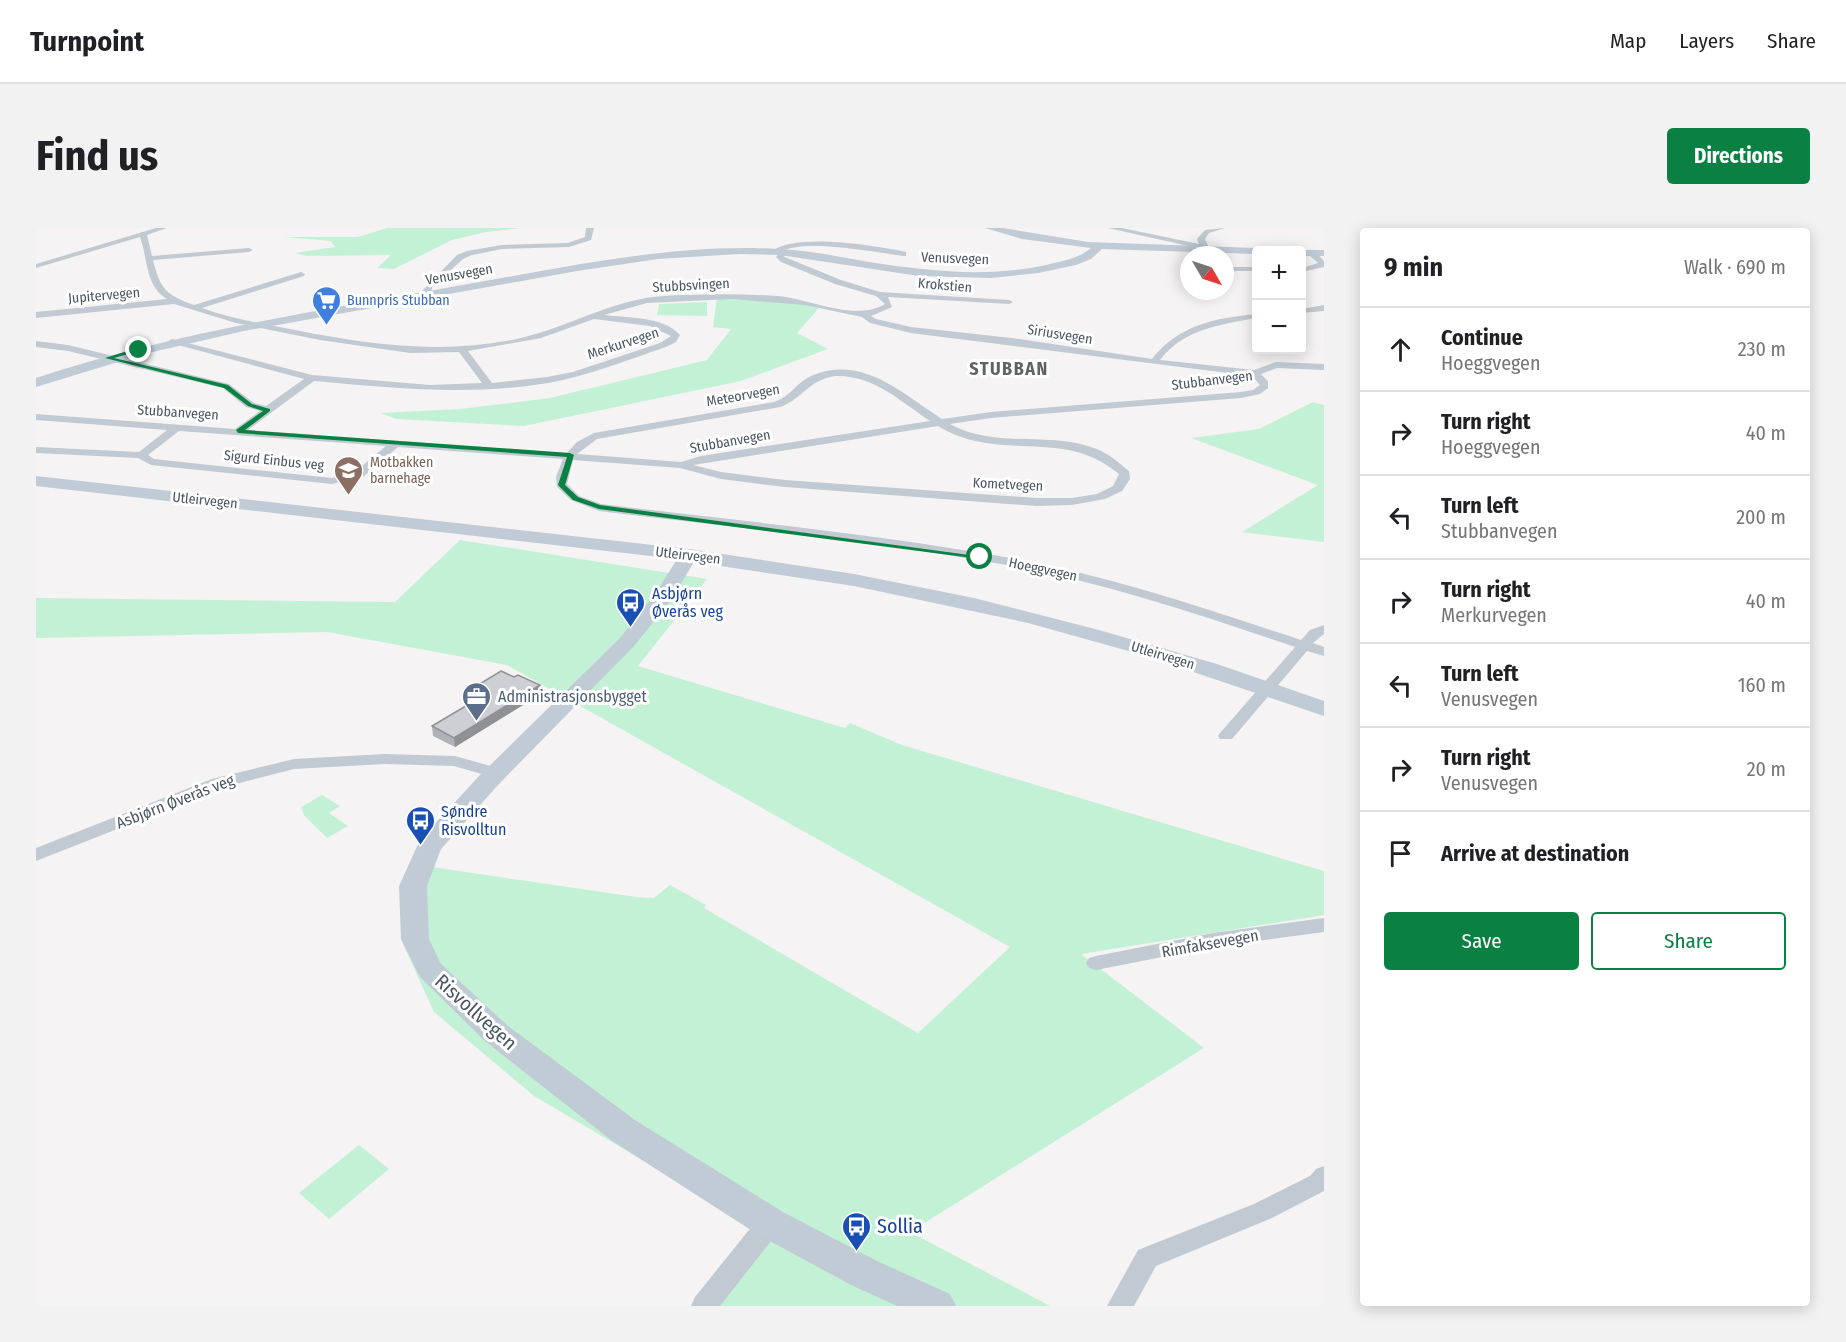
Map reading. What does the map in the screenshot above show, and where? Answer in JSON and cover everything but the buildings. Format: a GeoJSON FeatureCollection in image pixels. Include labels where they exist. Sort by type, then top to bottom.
{"type":"FeatureCollection","features":[{"type":"Feature","properties":{"kind":"street"},"geometry":{"type":"LineString","coordinates":[[36,266],[76,256],[163,228]]}},
{"type":"Feature","properties":{"kind":"street"},"geometry":{"type":"LineString","coordinates":[[428,294],[426,291],[429,286],[460,257],[481,250],[569,245],[588,238],[590,228]]}},
{"type":"Feature","properties":{"kind":"street"},"geometry":{"type":"LineString","coordinates":[[990,228],[1044,241],[1100,246],[1180,248]]}},
{"type":"Feature","properties":{"kind":"street"},"geometry":{"type":"LineString","coordinates":[[1112,228],[1196,246]]}},
{"type":"Feature","properties":{"kind":"street"},"geometry":{"type":"LineString","coordinates":[[1204,246],[1201,239],[1204,229],[1221,228]]}},
{"type":"Feature","properties":{"kind":"street"},"geometry":{"type":"LineString","coordinates":[[139,234],[144,236],[151,258],[152,275],[161,292],[174,302]]}},
{"type":"Feature","properties":{"kind":"street"},"geometry":{"type":"LineString","coordinates":[[779,252],[777,248],[786,246],[818,245],[903,254]]}},
{"type":"Feature","properties":{"kind":"street","name":"Venusvegen"},"geometry":{"type":"LineString","coordinates":[[36,383],[108,358],[259,324],[672,254],[779,252],[903,271],[980,275],[1049,268],[1076,261],[1093,253],[1100,246]]}},
{"type":"Feature","properties":{"kind":"street"},"geometry":{"type":"LineString","coordinates":[[151,258],[249,250]]}},
{"type":"Feature","properties":{"kind":"street"},"geometry":{"type":"LineString","coordinates":[[1234,250],[1252,251]]}},
{"type":"Feature","properties":{"kind":"street","name":"Krokstien"},"geometry":{"type":"LineString","coordinates":[[779,252],[780,257],[803,268],[879,294],[1009,302]]}},
{"type":"Feature","properties":{"kind":"street"},"geometry":{"type":"LineString","coordinates":[[1306,270],[1317,269],[1322,263],[1313,253]]}},
{"type":"Feature","properties":{"kind":"street"},"geometry":{"type":"LineString","coordinates":[[1234,269],[1252,269]]}},
{"type":"Feature","properties":{"kind":"street"},"geometry":{"type":"LineString","coordinates":[[193,308],[301,274]]}},
{"type":"Feature","properties":{"kind":"street","name":"Krokstien"},"geometry":{"type":"LineString","coordinates":[[864,314],[889,305],[887,300],[879,294]]}},
{"type":"Feature","properties":{"kind":"street","name":"Stubbsvingen"},"geometry":{"type":"LineString","coordinates":[[174,302],[259,324],[378,348],[462,349],[532,338],[635,303],[663,298],[771,297],[864,314]]}},
{"type":"Feature","properties":{"kind":"street","name":"Jupitervegen"},"geometry":{"type":"LineString","coordinates":[[36,315],[174,302]]}},
{"type":"Feature","properties":{"kind":"street"},"geometry":{"type":"LineString","coordinates":[[1306,310],[1324,308]]}},
{"type":"Feature","properties":{"kind":"street","name":"Siriusvegen"},"geometry":{"type":"LineString","coordinates":[[864,314],[873,321],[911,330],[1012,340],[1154,362],[1255,373]]}},
{"type":"Feature","properties":{"kind":"street","name":"Merkurvegen"},"geometry":{"type":"LineString","coordinates":[[172,342],[312,378],[397,386],[489,386],[535,382],[575,374],[663,345],[673,340],[676,335],[656,325],[593,316]]}},
{"type":"Feature","properties":{"kind":"street"},"geometry":{"type":"LineString","coordinates":[[1154,362],[1172,339],[1191,330],[1252,317]]}},
{"type":"Feature","properties":{"kind":"street"},"geometry":{"type":"LineString","coordinates":[[36,344],[68,348],[226,386],[250,405],[268,410]]}},
{"type":"Feature","properties":{"kind":"street"},"geometry":{"type":"LineString","coordinates":[[462,349],[489,386]]}},
{"type":"Feature","properties":{"kind":"street","name":"Stubbanvegen"},"geometry":{"type":"LineString","coordinates":[[36,417],[682,465],[701,459],[942,422],[1045,410],[1241,395],[1256,392],[1265,386],[1255,373],[1276,365],[1300,364],[1324,367]]}},
{"type":"Feature","properties":{"kind":"street","name":"Meteorvegen"},"geometry":{"type":"LineString","coordinates":[[570,455],[585,440],[604,433],[786,402],[797,395],[810,380],[839,373],[874,378],[942,422]]}},
{"type":"Feature","properties":{"kind":"street"},"geometry":{"type":"LineString","coordinates":[[238,431],[312,378]]}},
{"type":"Feature","properties":{"kind":"street","name":"Kometvegen"},"geometry":{"type":"LineString","coordinates":[[682,465],[722,475],[774,482],[1040,501],[1088,499],[1120,488],[1125,481],[1125,473],[1118,465],[1092,452],[1043,442],[1007,442],[971,438],[960,434],[942,422]]}},
{"type":"Feature","properties":{"kind":"street"},"geometry":{"type":"LineString","coordinates":[[141,455],[177,427]]}},
{"type":"Feature","properties":{"kind":"street","name":"Sigurd Einbus veg"},"geometry":{"type":"LineString","coordinates":[[36,450],[141,455],[151,462],[332,481],[345,480],[364,472],[394,444]]}},
{"type":"Feature","properties":{"kind":"street","name":"Hoeggvegen"},"geometry":{"type":"LineString","coordinates":[[570,455],[561,485],[575,498],[599,507],[906,546],[1017,563],[1180,604],[1324,652]]}},
{"type":"Feature","properties":{"kind":"street","name":"Utleirvegen"},"geometry":{"type":"LineString","coordinates":[[36,481],[689,555],[856,580],[986,608],[1150,651],[1324,709]]}},
{"type":"Feature","properties":{"kind":"street","name":"Risvollvegen"},"geometry":{"type":"LineString","coordinates":[[689,555],[664,596],[627,642],[495,773],[429,846],[413,886],[415,939],[430,970],[497,1034],[563,1086],[655,1151],[770,1223],[864,1273],[937,1306]]}},
{"type":"Feature","properties":{"kind":"street"},"geometry":{"type":"LineString","coordinates":[[1226,736],[1269,689],[1314,632],[1324,629]]}},
{"type":"Feature","properties":{"kind":"street","name":"Asbjørn Øverås veg"},"geometry":{"type":"LineString","coordinates":[[36,855],[218,783],[294,764],[374,759],[456,761],[495,773]]}},
{"type":"Feature","properties":{"kind":"street","name":"Rimfaksevegen"},"geometry":{"type":"LineString","coordinates":[[1096,963],[1213,940],[1324,925]]}},
{"type":"Feature","properties":{"kind":"street"},"geometry":{"type":"LineString","coordinates":[[1120,1306],[1147,1258],[1263,1211],[1318,1183],[1324,1176]]}},
{"type":"Feature","properties":{"kind":"street"},"geometry":{"type":"LineString","coordinates":[[704,1306],[770,1223]]}},
{"type":"Feature","properties":{"kind":"green space"},"geometry":{"type":"Polygon","coordinates":[[[387,228],[521,228],[486,232],[452,240],[394,269],[377,268],[391,255],[307,256],[295,253],[335,247],[331,241],[284,237],[358,237],[387,228]]]}},
{"type":"Feature","properties":{"kind":"green space"},"geometry":{"type":"Polygon","coordinates":[[[717,297],[796,302],[819,308],[797,333],[828,349],[741,381],[524,426],[396,419],[381,413],[460,409],[550,398],[707,360],[731,329],[713,327],[717,297]]]}},
{"type":"Feature","properties":{"kind":"green space"},"geometry":{"type":"Polygon","coordinates":[[[707,302],[707,316],[657,315],[659,304],[707,302]]]}},
{"type":"Feature","properties":{"kind":"green space"},"geometry":{"type":"Polygon","coordinates":[[[1313,402],[1324,405],[1324,542],[1242,532],[1318,485],[1191,438],[1259,429],[1313,402]]]}},
{"type":"Feature","properties":{"kind":"green space"},"geometry":{"type":"Polygon","coordinates":[[[460,540],[707,579],[638,666],[845,728],[850,723],[902,745],[1324,871],[1324,915],[1081,954],[1204,1048],[910,1232],[1050,1306],[708,1306],[759,1229],[534,1096],[434,1012],[403,944],[425,866],[636,897],[654,898],[670,885],[706,905],[704,908],[918,1033],[1010,947],[507,665],[327,632],[36,638],[36,598],[395,602],[460,540]]]}},
{"type":"Feature","properties":{"kind":"green space"},"geometry":{"type":"Polygon","coordinates":[[[322,795],[340,806],[329,813],[348,826],[327,838],[304,815],[301,807],[322,795]]]}},
{"type":"Feature","properties":{"kind":"green space"},"geometry":{"type":"Polygon","coordinates":[[[359,1145],[389,1169],[329,1219],[299,1193],[359,1145]]]}},
{"type":"Feature","properties":{"kind":"place","name":"Bunnpris Stubban"},"geometry":{"type":"Point","coordinates":[326,326]}},
{"type":"Feature","properties":{"kind":"place","name":"Motbakken barnehage"},"geometry":{"type":"Point","coordinates":[349,496]}},
{"type":"Feature","properties":{"kind":"place","name":"Asbjørn Øverås veg"},"geometry":{"type":"Point","coordinates":[631,628]}},
{"type":"Feature","properties":{"kind":"place","name":"Administrasjonsbygget"},"geometry":{"type":"Point","coordinates":[477,722]}},
{"type":"Feature","properties":{"kind":"place","name":"Søndre Risvolltun"},"geometry":{"type":"Point","coordinates":[420,846]}},
{"type":"Feature","properties":{"kind":"place","name":"Sollia"},"geometry":{"type":"Point","coordinates":[856,1252]}},
{"type":"Feature","properties":{"kind":"district","name":"STUBBAN"},"geometry":{"type":"Point","coordinates":[1009,369]}},
{"type":"Feature","properties":{"kind":"route"},"geometry":{"type":"LineString","coordinates":[[139,350],[108,358],[226,386],[255,408],[268,410],[238,431],[570,455],[561,485],[568,494],[599,507],[980,557]]}}]}
